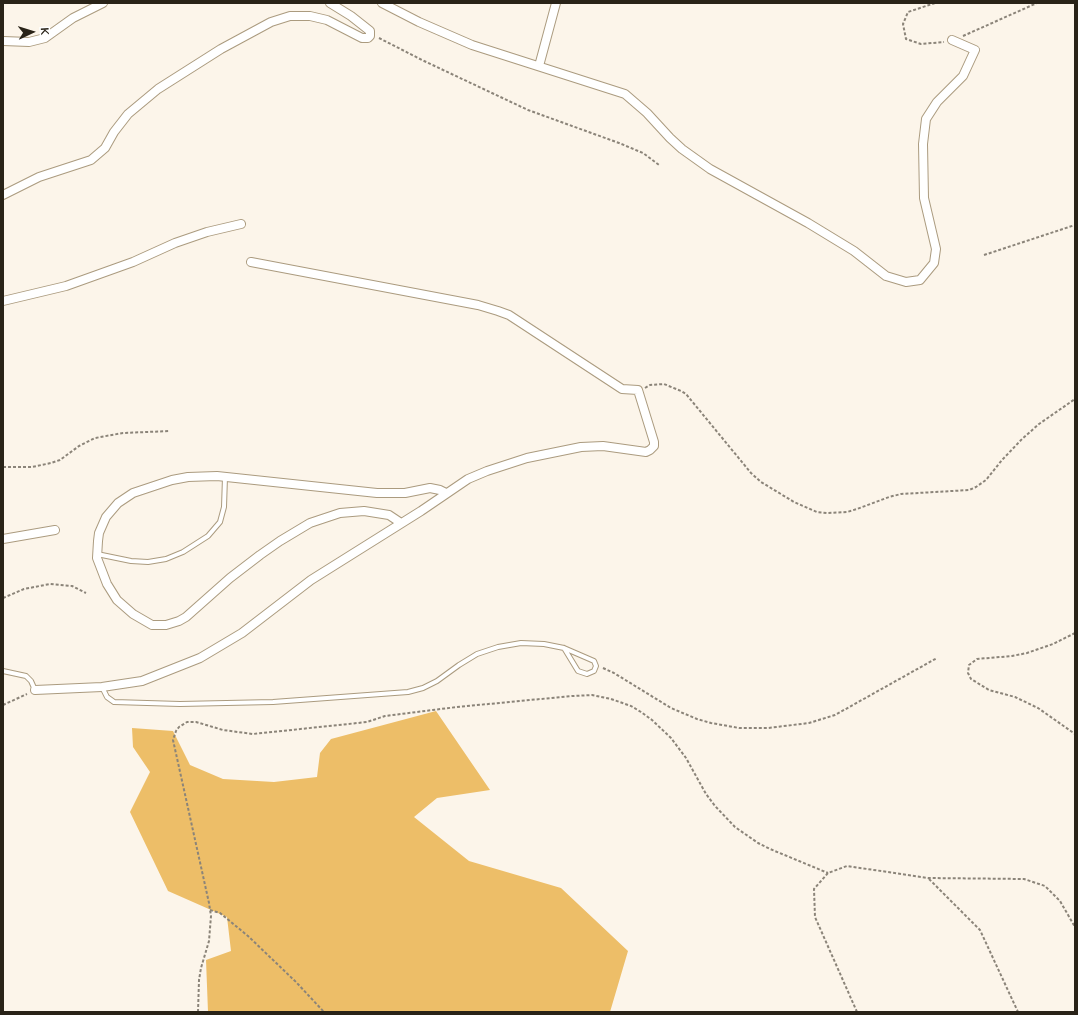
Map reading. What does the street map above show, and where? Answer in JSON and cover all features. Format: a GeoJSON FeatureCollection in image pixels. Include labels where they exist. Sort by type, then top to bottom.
{"type":"FeatureCollection","features":[{"type":"Feature","properties":{"kind":"street"},"geometry":{"type":"LineString","coordinates":[[3,41],[29,42],[45,38],[73,18],[103,3]]}},
{"type":"Feature","properties":{"kind":"street"},"geometry":{"type":"LineString","coordinates":[[3,195],[39,177],[85,163],[96,157],[105,148],[121,121],[140,102],[198,63],[271,22],[290,16],[310,16],[328,20],[362,38],[366,39],[370,36],[370,31],[351,16],[330,3]]}},
{"type":"Feature","properties":{"kind":"street"},"geometry":{"type":"LineString","coordinates":[[382,3],[419,22],[466,42],[625,94],[647,113],[678,145],[710,169],[815,226],[854,251],[886,276],[906,282],[920,280],[934,263],[936,249],[924,198],[923,144],[926,119],[936,102],[963,76],[975,50],[952,40]]}},
{"type":"Feature","properties":{"kind":"street"},"geometry":{"type":"LineString","coordinates":[[539,66],[556,3]]}},
{"type":"Feature","properties":{"kind":"street"},"geometry":{"type":"LineString","coordinates":[[3,301],[66,286],[133,262],[175,243],[207,232],[241,224]]}},
{"type":"Feature","properties":{"kind":"street"},"geometry":{"type":"LineString","coordinates":[[35,690],[102,687],[142,681],[215,650],[255,624],[311,580],[402,523],[468,479],[487,471],[549,453],[593,446],[646,452],[654,446],[638,390],[622,389],[519,321],[488,307],[251,262]]}},
{"type":"Feature","properties":{"kind":"street"},"geometry":{"type":"LineString","coordinates":[[402,523],[389,515],[364,511],[340,513],[310,523],[260,554],[186,617],[166,625],[152,625],[142,620],[125,608],[117,600],[99,567],[97,554],[98,541],[102,525],[112,510],[125,498],[142,490],[172,480],[203,476],[225,476],[377,493],[405,493],[430,488],[446,493]]}},
{"type":"Feature","properties":{"kind":"street"},"geometry":{"type":"LineString","coordinates":[[3,539],[55,530]]}},
{"type":"Feature","properties":{"kind":"lane"},"geometry":{"type":"LineString","coordinates":[[97,554],[131,561],[148,562],[166,559],[183,552],[208,536],[220,522],[224,507],[225,476]]}},
{"type":"Feature","properties":{"kind":"lane"},"geometry":{"type":"LineString","coordinates":[[102,687],[107,697],[114,702],[180,704],[273,702],[408,692],[430,685],[468,659],[482,652],[498,647],[532,643],[564,648],[594,661],[596,666],[594,671],[587,674],[580,673],[576,669],[564,648]]}},
{"type":"Feature","properties":{"kind":"lane"},"geometry":{"type":"LineString","coordinates":[[3,671],[26,676],[31,681],[35,690]]}},
{"type":"Feature","properties":{"kind":"path"},"geometry":{"type":"LineString","coordinates":[[935,3],[908,12],[903,24],[906,39],[916,43],[928,44],[952,40],[1037,3]]}},
{"type":"Feature","properties":{"kind":"path"},"geometry":{"type":"LineString","coordinates":[[370,36],[378,38],[528,110],[619,142],[643,153],[660,165]]}},
{"type":"Feature","properties":{"kind":"path"},"geometry":{"type":"LineString","coordinates":[[984,255],[1075,225]]}},
{"type":"Feature","properties":{"kind":"path"},"geometry":{"type":"LineString","coordinates":[[638,390],[650,384],[670,386],[681,390],[686,394],[751,473],[761,482],[794,502],[817,512],[827,513],[857,509],[901,494],[969,490],[976,487],[986,480],[1022,438],[1039,424],[1075,399]]}},
{"type":"Feature","properties":{"kind":"path"},"geometry":{"type":"LineString","coordinates":[[3,467],[25,467],[51,463],[60,460],[79,446],[95,438],[123,433],[170,431]]}},
{"type":"Feature","properties":{"kind":"path"},"geometry":{"type":"LineString","coordinates":[[3,598],[24,589],[50,584],[72,586],[86,593]]}},
{"type":"Feature","properties":{"kind":"path"},"geometry":{"type":"LineString","coordinates":[[1075,633],[1053,644],[1027,653],[977,659],[969,665],[968,672],[971,679],[989,690],[1015,697],[1032,705],[1049,714],[1075,734]]}},
{"type":"Feature","properties":{"kind":"path"},"geometry":{"type":"LineString","coordinates":[[596,666],[614,673],[659,701],[684,714],[725,726],[761,728],[796,726],[835,715],[937,658]]}},
{"type":"Feature","properties":{"kind":"path"},"geometry":{"type":"LineString","coordinates":[[3,705],[35,690]]}},
{"type":"Feature","properties":{"kind":"path"},"geometry":{"type":"LineString","coordinates":[[198,1012],[199,980],[209,941],[210,910],[173,740],[176,730],[183,724],[192,722],[223,730],[253,734],[367,722],[385,716],[457,707],[577,695],[592,695],[611,699],[626,704],[641,712],[662,728],[686,758],[706,794],[735,827],[770,849],[828,873]]}},
{"type":"Feature","properties":{"kind":"path"},"geometry":{"type":"LineString","coordinates":[[857,1012],[815,917],[814,889],[828,873],[847,866],[928,878],[1024,879],[1045,886],[1060,901],[1075,927]]}},
{"type":"Feature","properties":{"kind":"path"},"geometry":{"type":"LineString","coordinates":[[928,878],[980,930],[1018,1012]]}},
{"type":"Feature","properties":{"kind":"path"},"geometry":{"type":"LineString","coordinates":[[210,910],[220,913],[248,936],[296,982],[324,1012]]}},
{"type":"Feature","properties":{"kind":"path"},"geometry":{"type":"LineString","coordinates":[[1069,917],[1075,920]]}},
{"type":"Feature","properties":{"kind":"shaded area"},"geometry":{"type":"Polygon","coordinates":[[[436,711],[490,790],[437,798],[414,817],[469,861],[561,888],[628,951],[610,1012],[208,1012],[206,960],[231,951],[227,917],[168,891],[130,812],[150,772],[133,747],[132,728],[173,731],[190,765],[223,779],[274,782],[317,777],[320,753],[331,739],[436,711]]]}}]}
